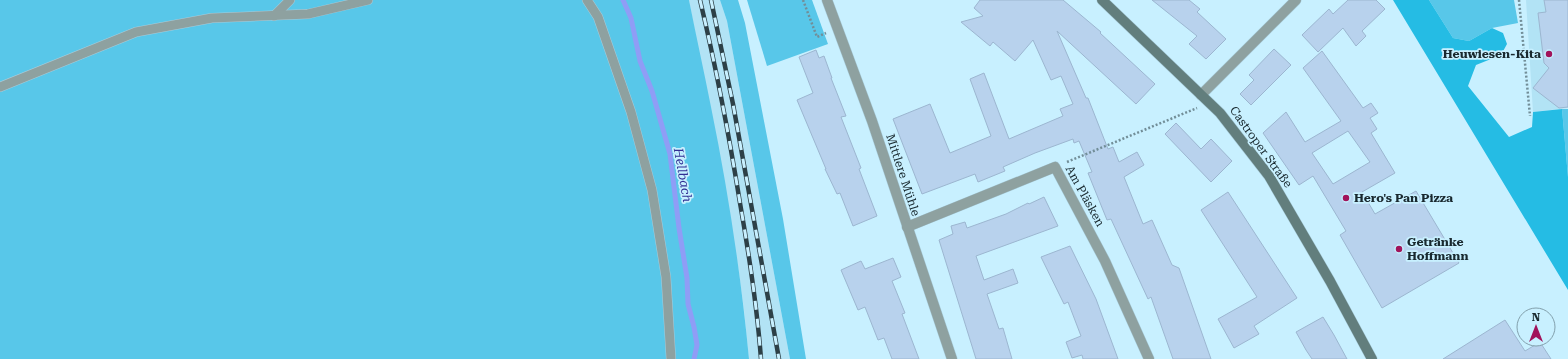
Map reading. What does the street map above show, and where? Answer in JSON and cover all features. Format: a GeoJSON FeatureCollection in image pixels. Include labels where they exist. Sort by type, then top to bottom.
{"type":"FeatureCollection","features":[{"type":"Feature","properties":{"kind":"main road","name":"Castroper Straße"},"geometry":{"type":"LineString","coordinates":[[1102,0],[1210,102],[1269,176],[1330,281],[1372,359]]}},
{"type":"Feature","properties":{"kind":"street","name":"Mittlere Mühle"},"geometry":{"type":"LineString","coordinates":[[827,0],[872,121],[952,359]]}},
{"type":"Feature","properties":{"kind":"street"},"geometry":{"type":"LineString","coordinates":[[1201,95],[1296,0]]}},
{"type":"Feature","properties":{"kind":"street","name":"Am Pläsken"},"geometry":{"type":"LineString","coordinates":[[907,227],[1055,167],[1105,261],[1149,359]]}},
{"type":"Feature","properties":{"kind":"lane"},"geometry":{"type":"LineString","coordinates":[[274,16],[290,0]]}},
{"type":"Feature","properties":{"kind":"lane"},"geometry":{"type":"LineString","coordinates":[[0,86],[136,32],[212,18],[308,14],[368,0]]}},
{"type":"Feature","properties":{"kind":"lane"},"geometry":{"type":"LineString","coordinates":[[587,0],[598,17],[631,112],[652,190],[666,277],[671,359]]}},
{"type":"Feature","properties":{"kind":"path"},"geometry":{"type":"LineString","coordinates":[[803,0],[817,37],[838,28]]}},
{"type":"Feature","properties":{"kind":"path"},"geometry":{"type":"LineString","coordinates":[[1520,0],[1530,116]]}},
{"type":"Feature","properties":{"kind":"path"},"geometry":{"type":"LineString","coordinates":[[1055,167],[1210,102]]}},
{"type":"Feature","properties":{"kind":"shaded area"},"geometry":{"type":"Polygon","coordinates":[[[0,0],[689,0],[717,138],[728,201],[738,264],[749,359],[0,359],[0,0]]]}},
{"type":"Feature","properties":{"kind":"shaded area"},"geometry":{"type":"Polygon","coordinates":[[[689,0],[720,0],[727,21],[790,359],[749,359],[738,266],[689,0]]]}},
{"type":"Feature","properties":{"kind":"shaded area"},"geometry":{"type":"Polygon","coordinates":[[[720,0],[738,0],[745,23],[783,219],[806,359],[790,359],[727,21],[720,0]]]}},
{"type":"Feature","properties":{"kind":"shaded area"},"geometry":{"type":"Polygon","coordinates":[[[747,0],[812,0],[828,44],[767,66],[747,0]]]}},
{"type":"Feature","properties":{"kind":"shaded area"},"geometry":{"type":"Polygon","coordinates":[[[1393,0],[1429,0],[1453,38],[1469,41],[1492,28],[1503,33],[1507,44],[1501,55],[1476,65],[1468,86],[1509,137],[1532,127],[1533,112],[1562,109],[1568,177],[1568,290],[1393,0]]]}},
{"type":"Feature","properties":{"kind":"shaded area"},"geometry":{"type":"Polygon","coordinates":[[[1429,0],[1514,0],[1518,23],[1492,28],[1469,41],[1453,38],[1429,0]]]}},
{"type":"Feature","properties":{"kind":"shaded area","name":"Heuwiesen-Kita"},"geometry":{"type":"Polygon","coordinates":[[[1526,0],[1568,0],[1568,108],[1533,112],[1526,0]]]}},
{"type":"Feature","properties":{"kind":"shaded area"},"geometry":{"type":"Polygon","coordinates":[[[1562,109],[1568,109],[1568,177],[1562,109]]]}},
{"type":"Feature","properties":{"kind":"building"},"geometry":{"type":"Polygon","coordinates":[[[980,0],[1063,0],[1101,32],[1100,33],[1155,84],[1136,104],[1057,31],[1086,98],[1088,98],[1108,149],[1113,147],[1119,162],[1137,152],[1144,165],[1124,177],[1143,224],[1152,220],[1172,265],[1179,268],[1211,359],[1173,359],[1151,297],[1148,299],[1111,219],[1107,220],[1088,173],[1092,172],[1079,141],[1074,143],[1073,139],[1035,153],[1003,167],[1005,171],[978,182],[975,174],[922,194],[893,119],[930,104],[950,153],[991,136],[970,79],[984,73],[1009,139],[1063,116],[1060,109],[1073,104],[1061,76],[1051,80],[1033,40],[1015,61],[993,42],[990,46],[961,22],[983,16],[974,8],[980,0]]]}},
{"type":"Feature","properties":{"kind":"building"},"geometry":{"type":"Polygon","coordinates":[[[1152,0],[1189,0],[1200,9],[1197,12],[1226,39],[1206,59],[1189,44],[1197,36],[1152,0]]]}},
{"type":"Feature","properties":{"kind":"building"},"geometry":{"type":"Polygon","coordinates":[[[1348,0],[1376,0],[1385,9],[1362,31],[1366,36],[1356,46],[1343,28],[1318,52],[1302,35],[1329,9],[1333,14],[1348,0]]]}},
{"type":"Feature","properties":{"kind":"building","name":"Heuwiesen-Kita"},"geometry":{"type":"Polygon","coordinates":[[[1544,0],[1568,0],[1568,107],[1559,108],[1533,88],[1549,68],[1544,63],[1538,13],[1546,12],[1544,0]]]}},
{"type":"Feature","properties":{"kind":"building"},"geometry":{"type":"Polygon","coordinates":[[[1274,49],[1291,65],[1251,105],[1240,94],[1254,80],[1249,75],[1274,49]]]}},
{"type":"Feature","properties":{"kind":"building"},"geometry":{"type":"Polygon","coordinates":[[[816,50],[819,58],[824,56],[846,116],[841,117],[861,168],[859,169],[877,216],[853,226],[840,193],[837,194],[825,169],[797,100],[813,93],[799,57],[816,50]]]}},
{"type":"Feature","properties":{"kind":"building"},"geometry":{"type":"Polygon","coordinates":[[[1322,51],[1363,108],[1371,103],[1378,113],[1370,118],[1377,129],[1371,133],[1395,173],[1362,192],[1375,214],[1416,191],[1459,263],[1382,308],[1340,235],[1346,231],[1313,176],[1299,185],[1263,133],[1286,112],[1305,142],[1341,121],[1303,68],[1322,51]],[[1348,131],[1312,153],[1333,184],[1370,162],[1348,131]]]}},
{"type":"Feature","properties":{"kind":"building"},"geometry":{"type":"Polygon","coordinates":[[[1176,123],[1201,149],[1211,139],[1232,161],[1211,182],[1165,134],[1176,123]]]}},
{"type":"Feature","properties":{"kind":"building"},"geometry":{"type":"Polygon","coordinates":[[[1228,192],[1297,298],[1254,326],[1259,334],[1234,348],[1218,319],[1257,297],[1201,210],[1228,192]]]}},
{"type":"Feature","properties":{"kind":"building"},"geometry":{"type":"Polygon","coordinates":[[[1044,197],[1058,226],[976,256],[984,280],[1013,269],[1018,283],[987,294],[999,329],[1003,328],[1012,359],[976,359],[939,240],[953,234],[951,226],[965,222],[967,228],[1006,214],[1044,197]]]}},
{"type":"Feature","properties":{"kind":"building"},"geometry":{"type":"Polygon","coordinates":[[[1070,246],[1096,299],[1118,359],[1083,359],[1082,355],[1072,358],[1066,342],[1081,336],[1068,302],[1064,304],[1041,257],[1070,246]]]}},
{"type":"Feature","properties":{"kind":"building"},"geometry":{"type":"Polygon","coordinates":[[[893,258],[901,277],[892,281],[905,313],[902,314],[919,359],[892,359],[884,338],[878,340],[865,307],[858,310],[841,270],[861,261],[865,269],[893,258]]]}},
{"type":"Feature","properties":{"kind":"building"},"geometry":{"type":"Polygon","coordinates":[[[1323,317],[1347,359],[1312,359],[1306,350],[1296,332],[1323,317]]]}},
{"type":"Feature","properties":{"kind":"building"},"geometry":{"type":"Polygon","coordinates":[[[1505,320],[1516,337],[1516,347],[1522,347],[1525,351],[1532,347],[1543,347],[1551,359],[1443,359],[1505,320]]]}},
{"type":"Feature","properties":{"kind":"waterway","name":"Hellbach"},"geometry":{"type":"LineString","coordinates":[[623,0],[631,18],[640,61],[652,91],[670,154],[687,278],[688,304],[697,345],[694,359]]}},
{"type":"Feature","properties":{"kind":"railway"},"geometry":{"type":"LineString","coordinates":[[700,0],[727,127],[747,241],[761,359]]}},
{"type":"Feature","properties":{"kind":"railway"},"geometry":{"type":"LineString","coordinates":[[711,0],[733,104],[779,359]]}},
{"type":"Feature","properties":{"kind":"place","name":"Heuwiesen-Kita"},"geometry":{"type":"Point","coordinates":[1549,54]}},
{"type":"Feature","properties":{"kind":"place","name":"Hero's Pan Pizza"},"geometry":{"type":"Point","coordinates":[1346,198]}},
{"type":"Feature","properties":{"kind":"place","name":"Getränke Hoffmann"},"geometry":{"type":"Point","coordinates":[1399,249]}}]}
